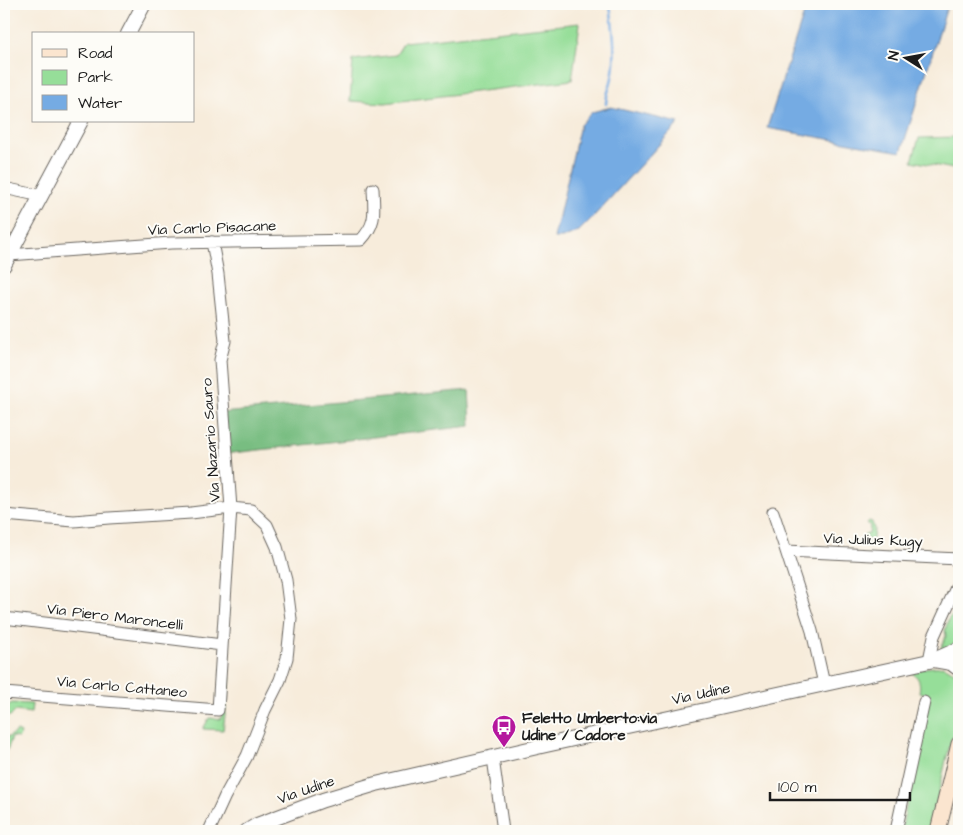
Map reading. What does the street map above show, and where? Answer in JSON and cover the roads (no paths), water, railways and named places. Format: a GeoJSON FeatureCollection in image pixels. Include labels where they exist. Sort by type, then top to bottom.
{"type":"FeatureCollection","features":[{"type":"Feature","properties":{"kind":"main road"},"geometry":{"type":"LineString","coordinates":[[938,831],[959,744]]}},
{"type":"Feature","properties":{"kind":"street"},"geometry":{"type":"LineString","coordinates":[[129,32],[144,4]]}},
{"type":"Feature","properties":{"kind":"street"},"geometry":{"type":"LineString","coordinates":[[6,260],[80,122]]}},
{"type":"Feature","properties":{"kind":"street"},"geometry":{"type":"LineString","coordinates":[[4,188],[41,196]]}},
{"type":"Feature","properties":{"kind":"street","name":"Via Carlo Pisacane"},"geometry":{"type":"LineString","coordinates":[[6,260],[212,242],[361,240],[371,229],[374,211],[373,190]]}},
{"type":"Feature","properties":{"kind":"street","name":"Via Nazario Sauro"},"geometry":{"type":"LineString","coordinates":[[209,831],[225,796],[247,756],[265,710],[280,680],[287,658],[291,619],[277,547],[267,525],[251,510],[230,508],[220,360],[225,341],[218,274],[212,242]]}},
{"type":"Feature","properties":{"kind":"street"},"geometry":{"type":"LineString","coordinates":[[4,515],[74,521],[190,513],[230,508],[222,645]]}},
{"type":"Feature","properties":{"kind":"street"},"geometry":{"type":"LineString","coordinates":[[773,512],[812,630],[824,684]]}},
{"type":"Feature","properties":{"kind":"street","name":"Via Julius Kugy"},"geometry":{"type":"LineString","coordinates":[[786,551],[959,559]]}},
{"type":"Feature","properties":{"kind":"street"},"geometry":{"type":"LineString","coordinates":[[959,581],[934,636],[932,660],[950,663],[959,669]]}},
{"type":"Feature","properties":{"kind":"street","name":"Via Piero Maroncelli"},"geometry":{"type":"LineString","coordinates":[[4,618],[222,645]]}},
{"type":"Feature","properties":{"kind":"street","name":"Via Carlo Cattaneo"},"geometry":{"type":"LineString","coordinates":[[4,693],[218,710],[222,645]]}},
{"type":"Feature","properties":{"kind":"street","name":"Via Udine"},"geometry":{"type":"LineString","coordinates":[[247,831],[296,809],[376,784],[932,660],[959,649]]}},
{"type":"Feature","properties":{"kind":"street"},"geometry":{"type":"LineString","coordinates":[[896,831],[924,702]]}},
{"type":"Feature","properties":{"kind":"street"},"geometry":{"type":"LineString","coordinates":[[494,758],[503,831]]}},
{"type":"Feature","properties":{"kind":"water"},"geometry":{"type":"Polygon","coordinates":[[[807,4],[948,4],[901,152],[767,128],[807,4]]]}},
{"type":"Feature","properties":{"kind":"water"},"geometry":{"type":"Polygon","coordinates":[[[611,107],[679,123],[579,231],[562,238],[554,238],[580,125],[592,112],[611,107]]]}},
{"type":"Feature","properties":{"kind":"waterway"},"geometry":{"type":"LineString","coordinates":[[606,104],[614,59],[610,4]]}},
{"type":"Feature","properties":{"kind":"place","name":"Feletto Umberto:via Udine / Cadore"},"geometry":{"type":"Point","coordinates":[504,748]}}]}
